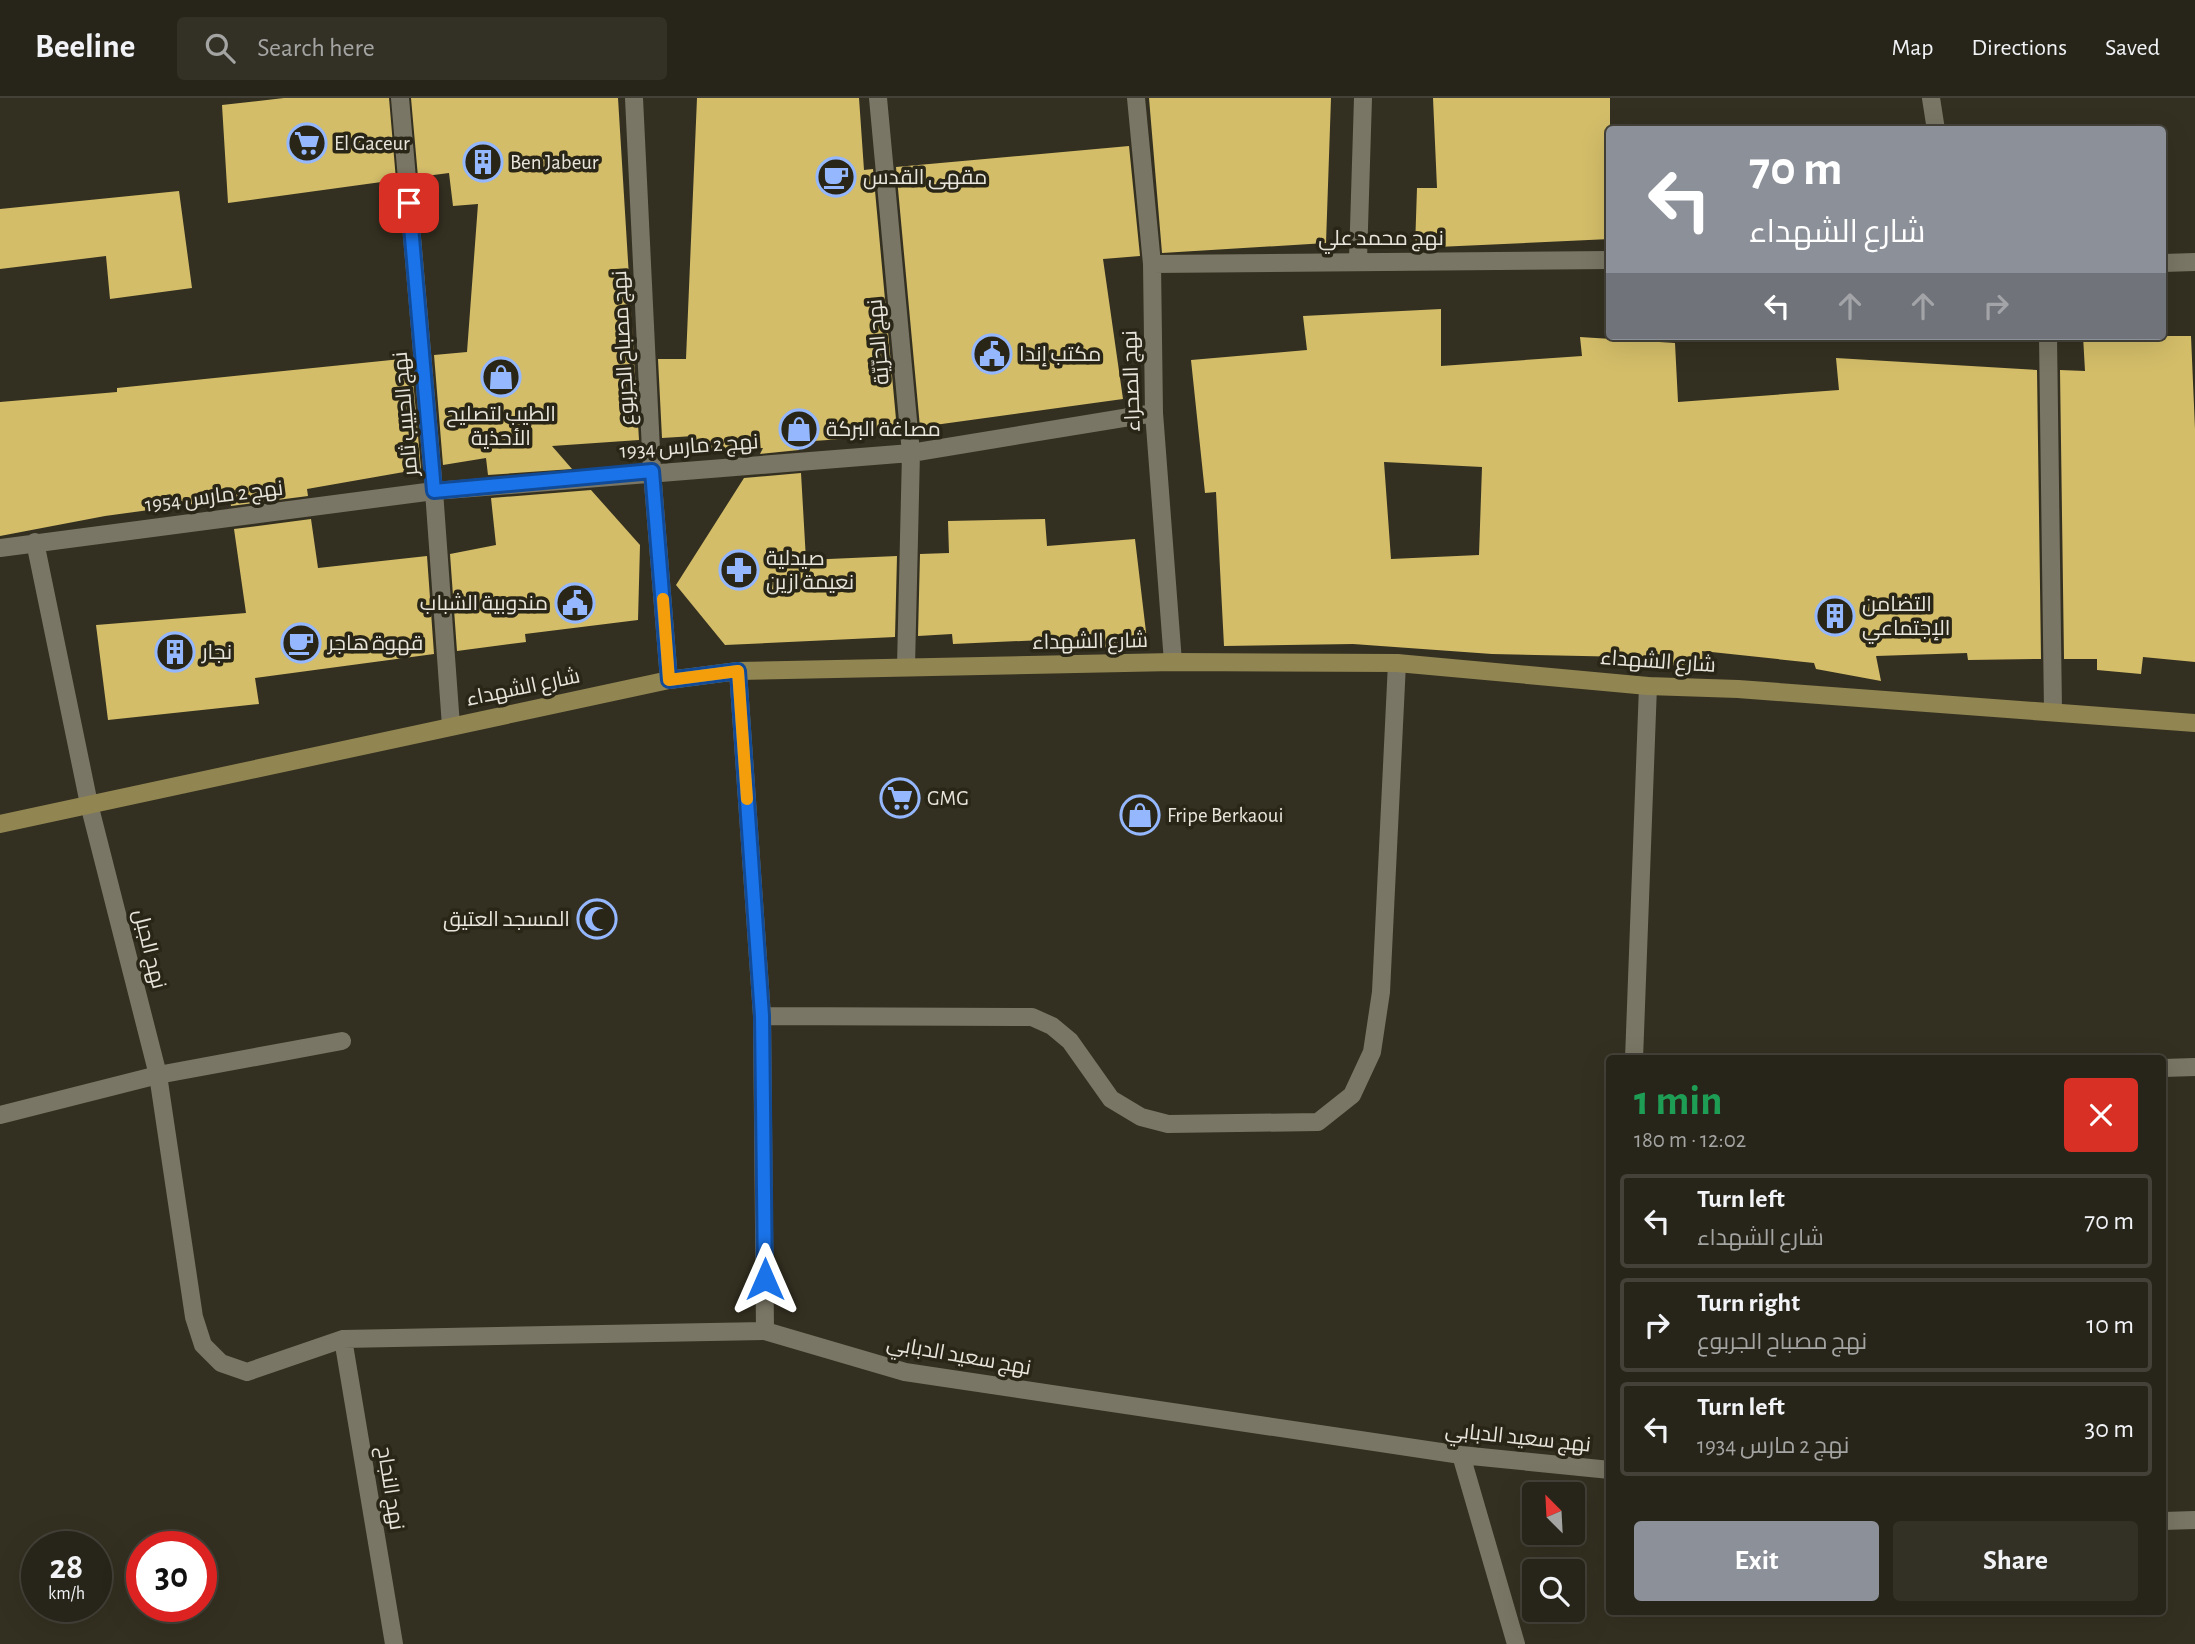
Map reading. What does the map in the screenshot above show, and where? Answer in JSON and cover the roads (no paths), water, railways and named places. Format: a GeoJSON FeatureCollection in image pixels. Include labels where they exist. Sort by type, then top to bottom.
{"type":"FeatureCollection","features":[{"type":"Feature","properties":{"kind":"main road","name":"شارع الشهداء"},"geometry":{"type":"LineString","coordinates":[[0,824],[669,680],[738,671],[1173,662],[1397,663],[1648,686],[1738,689],[2195,723]]}},
{"type":"Feature","properties":{"kind":"street","name":"نهج الحبيب ثامر"},"geometry":{"type":"LineString","coordinates":[[400,98],[451,726]]}},
{"type":"Feature","properties":{"kind":"street","name":"نهج مصباح الجربوع"},"geometry":{"type":"LineString","coordinates":[[634,98],[652,471],[669,680]]}},
{"type":"Feature","properties":{"kind":"street","name":"نهج الحرّيّة"},"geometry":{"type":"LineString","coordinates":[[878,98],[911,453],[906,666]]}},
{"type":"Feature","properties":{"kind":"street","name":"نهج الصحراء"},"geometry":{"type":"LineString","coordinates":[[1136,98],[1152,264],[1154,413],[1173,662]]}},
{"type":"Feature","properties":{"kind":"street"},"geometry":{"type":"LineString","coordinates":[[1358,260],[1363,98]]}},
{"type":"Feature","properties":{"kind":"street"},"geometry":{"type":"LineString","coordinates":[[1931,98],[1935,126]]}},
{"type":"Feature","properties":{"kind":"street","name":"نهج محمد علي"},"geometry":{"type":"LineString","coordinates":[[1152,264],[1358,260],[1606,260]]}},
{"type":"Feature","properties":{"kind":"street"},"geometry":{"type":"LineString","coordinates":[[2166,263],[2195,262]]}},
{"type":"Feature","properties":{"kind":"street"},"geometry":{"type":"LineString","coordinates":[[2048,340],[2053,712]]}},
{"type":"Feature","properties":{"kind":"street","name":"نهج 2 مارس 1934"},"geometry":{"type":"LineString","coordinates":[[434,491],[652,471],[911,453],[1154,413]]}},
{"type":"Feature","properties":{"kind":"street","name":"نهج 2 مارس 1954"},"geometry":{"type":"LineString","coordinates":[[0,548],[434,491]]}},
{"type":"Feature","properties":{"kind":"street","name":"نهج الجبل"},"geometry":{"type":"LineString","coordinates":[[35,542],[89,804],[158,1075],[194,1317],[203,1345],[221,1363]]}},
{"type":"Feature","properties":{"kind":"street"},"geometry":{"type":"LineString","coordinates":[[762,1016],[1032,1017],[1052,1027],[1070,1041],[1111,1099],[1141,1117],[1168,1124],[1318,1122],[1352,1095],[1372,1052],[1381,992],[1397,663]]}},
{"type":"Feature","properties":{"kind":"street"},"geometry":{"type":"LineString","coordinates":[[738,671],[762,1016],[765,1331]]}},
{"type":"Feature","properties":{"kind":"street"},"geometry":{"type":"LineString","coordinates":[[1634,1055],[1648,686]]}},
{"type":"Feature","properties":{"kind":"street"},"geometry":{"type":"LineString","coordinates":[[0,1115],[158,1075],[342,1041]]}},
{"type":"Feature","properties":{"kind":"street"},"geometry":{"type":"LineString","coordinates":[[2166,1068],[2195,1067]]}},
{"type":"Feature","properties":{"kind":"street","name":"نهج سعيد الدبابي"},"geometry":{"type":"LineString","coordinates":[[221,1363],[247,1372],[343,1339],[765,1331],[905,1372],[1461,1455],[1606,1471]]}},
{"type":"Feature","properties":{"kind":"street","name":"نهج النجاح"},"geometry":{"type":"LineString","coordinates":[[343,1339],[394,1644]]}},
{"type":"Feature","properties":{"kind":"street"},"geometry":{"type":"LineString","coordinates":[[1461,1455],[1516,1644]]}},
{"type":"Feature","properties":{"kind":"street"},"geometry":{"type":"LineString","coordinates":[[2166,1521],[2195,1520]]}},
{"type":"Feature","properties":{"kind":"place","name":"El Gaceur"},"geometry":{"type":"Point","coordinates":[307,143]}},
{"type":"Feature","properties":{"kind":"place","name":"Ben Jabeur"},"geometry":{"type":"Point","coordinates":[483,162]}},
{"type":"Feature","properties":{"kind":"place","name":"مقهى القدس"},"geometry":{"type":"Point","coordinates":[836,177]}},
{"type":"Feature","properties":{"kind":"place","name":"مكتب إندا"},"geometry":{"type":"Point","coordinates":[992,354]}},
{"type":"Feature","properties":{"kind":"place","name":"الطيب لتصليح الأحذية"},"geometry":{"type":"Point","coordinates":[501,377]}},
{"type":"Feature","properties":{"kind":"place","name":"مصاغة البركة"},"geometry":{"type":"Point","coordinates":[799,429]}},
{"type":"Feature","properties":{"kind":"place","name":"صيدلية نعيمة ازين"},"geometry":{"type":"Point","coordinates":[739,570]}},
{"type":"Feature","properties":{"kind":"place","name":"مندوبية الشباب"},"geometry":{"type":"Point","coordinates":[575,603]}},
{"type":"Feature","properties":{"kind":"place","name":"التضامن الإجتماعي"},"geometry":{"type":"Point","coordinates":[1835,616]}},
{"type":"Feature","properties":{"kind":"place","name":"قهوة هاجر"},"geometry":{"type":"Point","coordinates":[301,643]}},
{"type":"Feature","properties":{"kind":"place","name":"نجار"},"geometry":{"type":"Point","coordinates":[175,652]}},
{"type":"Feature","properties":{"kind":"place","name":"GMG"},"geometry":{"type":"Point","coordinates":[900,798]}},
{"type":"Feature","properties":{"kind":"place","name":"Fripe Berkaoui"},"geometry":{"type":"Point","coordinates":[1140,815]}},
{"type":"Feature","properties":{"kind":"place","name":"المسجد العتيق"},"geometry":{"type":"Point","coordinates":[597,919]}}]}
